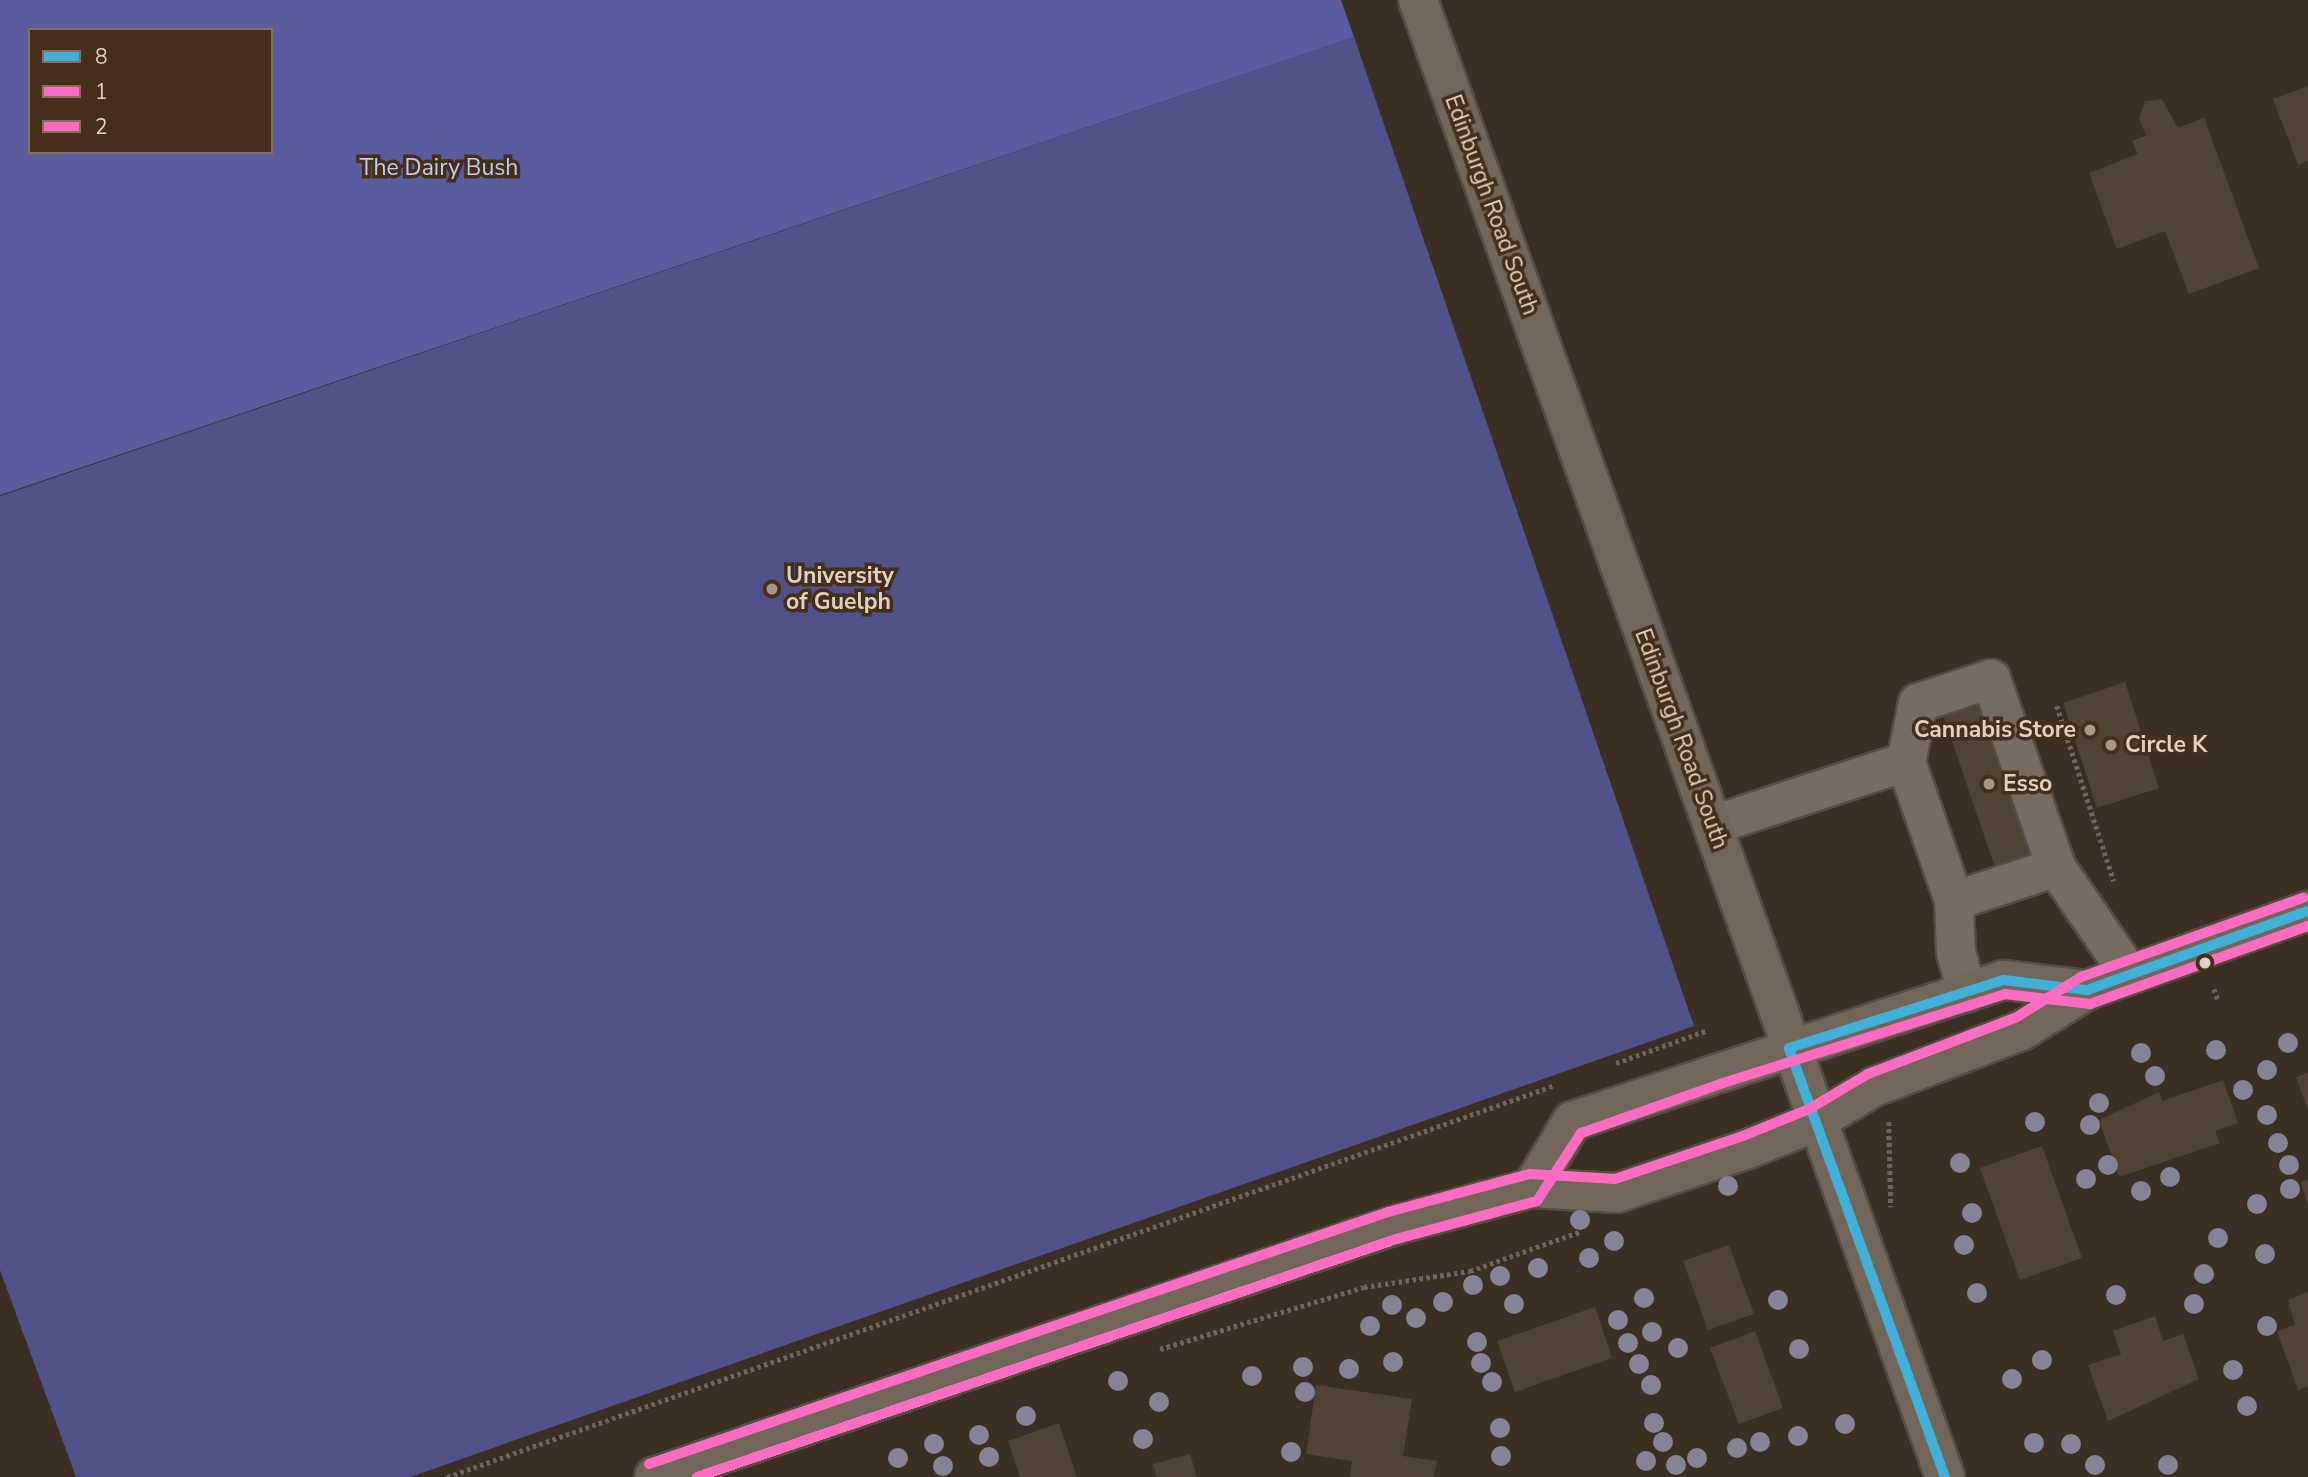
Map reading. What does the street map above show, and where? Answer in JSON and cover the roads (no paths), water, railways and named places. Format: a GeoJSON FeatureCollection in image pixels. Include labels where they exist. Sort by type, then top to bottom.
{"type":"FeatureCollection","features":[{"type":"Feature","properties":{"kind":"main road","name":"Edinburgh Road South"},"geometry":{"type":"LineString","coordinates":[[1420,1],[1713,825],[1815,1122],[1945,1477]]}},
{"type":"Feature","properties":{"kind":"main road"},"geometry":{"type":"LineString","coordinates":[[654,1477],[1392,1226],[1532,1188],[1617,1193],[1815,1122],[1874,1087],[2021,1031],[2087,990],[2308,911]]}},
{"type":"Feature","properties":{"kind":"main road"},"geometry":{"type":"LineString","coordinates":[[1532,1188],[1572,1121],[2004,980],[2087,990]]}},
{"type":"Feature","properties":{"kind":"lane"},"geometry":{"type":"LineString","coordinates":[[1967,993],[1956,952],[1954,901],[1906,762],[1918,703],[1991,679],[2056,867],[2130,975]]}},
{"type":"Feature","properties":{"kind":"lane"},"geometry":{"type":"LineString","coordinates":[[1713,825],[1906,762]]}},
{"type":"Feature","properties":{"kind":"lane"},"geometry":{"type":"LineString","coordinates":[[1954,901],[2056,867]]}},
{"type":"Feature","properties":{"kind":"place","name":"University of Guelph"},"geometry":{"type":"Point","coordinates":[772,589]}},
{"type":"Feature","properties":{"kind":"place","name":"Cannabis Store"},"geometry":{"type":"Point","coordinates":[2090,730]}},
{"type":"Feature","properties":{"kind":"place","name":"Circle K"},"geometry":{"type":"Point","coordinates":[2111,745]}},
{"type":"Feature","properties":{"kind":"place","name":"Esso"},"geometry":{"type":"Point","coordinates":[1989,784]}},
{"type":"Feature","properties":{"kind":"park label","name":"The Dairy Bush"},"geometry":{"type":"Point","coordinates":[439,168]}}]}
